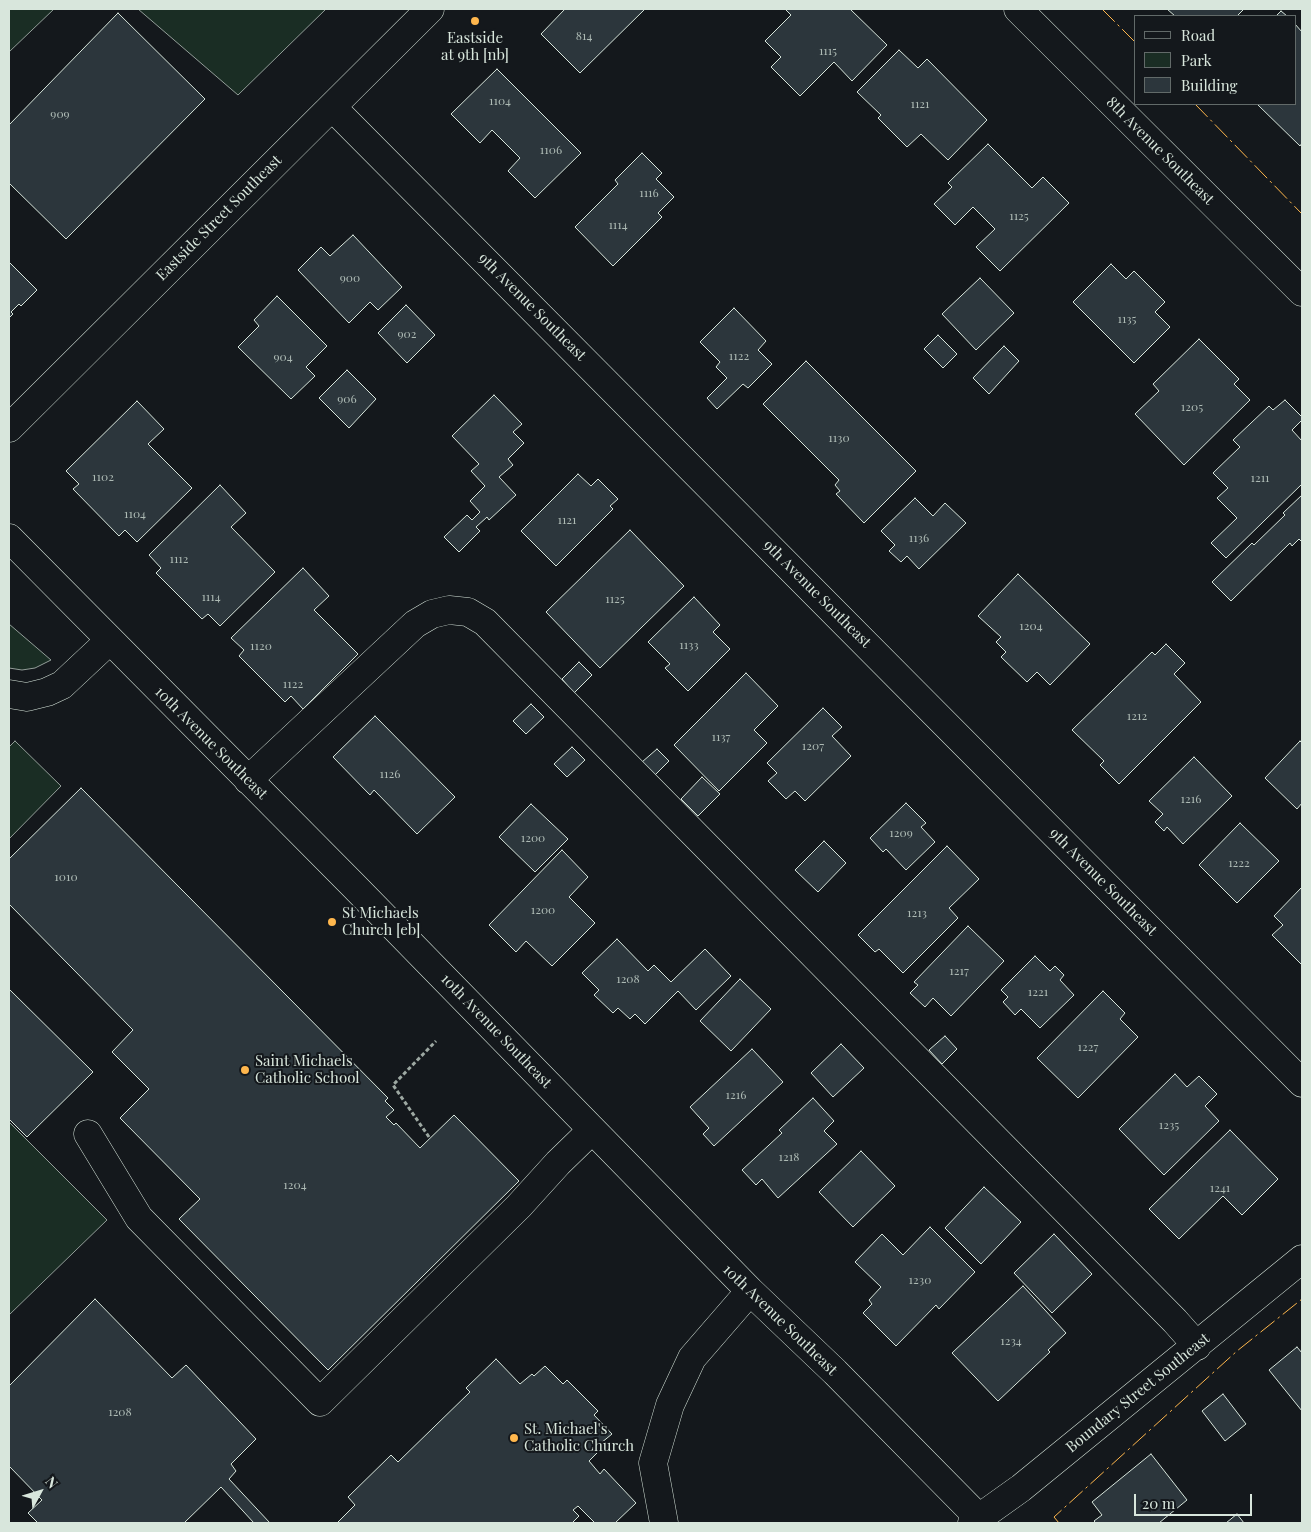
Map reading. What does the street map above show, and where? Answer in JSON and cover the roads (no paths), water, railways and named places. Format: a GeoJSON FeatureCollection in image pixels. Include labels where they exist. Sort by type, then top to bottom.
{"type":"FeatureCollection","features":[{"type":"Feature","properties":{"kind":"street","name":"Eastside Street Southeast"},"geometry":{"type":"LineString","coordinates":[[9,428],[430,9]]}},
{"type":"Feature","properties":{"kind":"street","name":"8th Avenue Southeast"},"geometry":{"type":"LineString","coordinates":[[1018,9],[1302,292]]}},
{"type":"Feature","properties":{"kind":"street","name":"9th Avenue Southeast"},"geometry":{"type":"LineString","coordinates":[[332,106],[1302,1083]]}},
{"type":"Feature","properties":{"kind":"street","name":"10th Avenue Southeast"},"geometry":{"type":"LineString","coordinates":[[9,538],[750,1291],[834,1372],[978,1521]]}},
{"type":"Feature","properties":{"kind":"street"},"geometry":{"type":"LineString","coordinates":[[248,780],[415,624],[432,614],[449,610],[468,612],[484,622],[1197,1346]]}},
{"type":"Feature","properties":{"kind":"street"},"geometry":{"type":"LineString","coordinates":[[9,694],[27,696],[47,692],[62,685],[108,640]]}},
{"type":"Feature","properties":{"kind":"street"},"geometry":{"type":"LineString","coordinates":[[88,1134],[139,1218],[320,1402],[519,1206],[558,1163],[592,1130]]}},
{"type":"Feature","properties":{"kind":"street","name":"Boundary Street Southeast"},"geometry":{"type":"LineString","coordinates":[[978,1521],[1197,1346],[1302,1259]]}},
{"type":"Feature","properties":{"kind":"street"},"geometry":{"type":"LineString","coordinates":[[664,1523],[653,1463],[670,1405],[692,1358],[750,1291]]}},
{"type":"Feature","properties":{"kind":"place","name":"Eastside at 9th [nb]"},"geometry":{"type":"Point","coordinates":[475,21]}},
{"type":"Feature","properties":{"kind":"place","name":"St Michaels Church [eb]"},"geometry":{"type":"Point","coordinates":[332,922]}},
{"type":"Feature","properties":{"kind":"place","name":"Saint Michaels Catholic School"},"geometry":{"type":"Point","coordinates":[245,1070]}},
{"type":"Feature","properties":{"kind":"place","name":"St. Michael's Catholic Church"},"geometry":{"type":"Point","coordinates":[514,1438]}}]}
